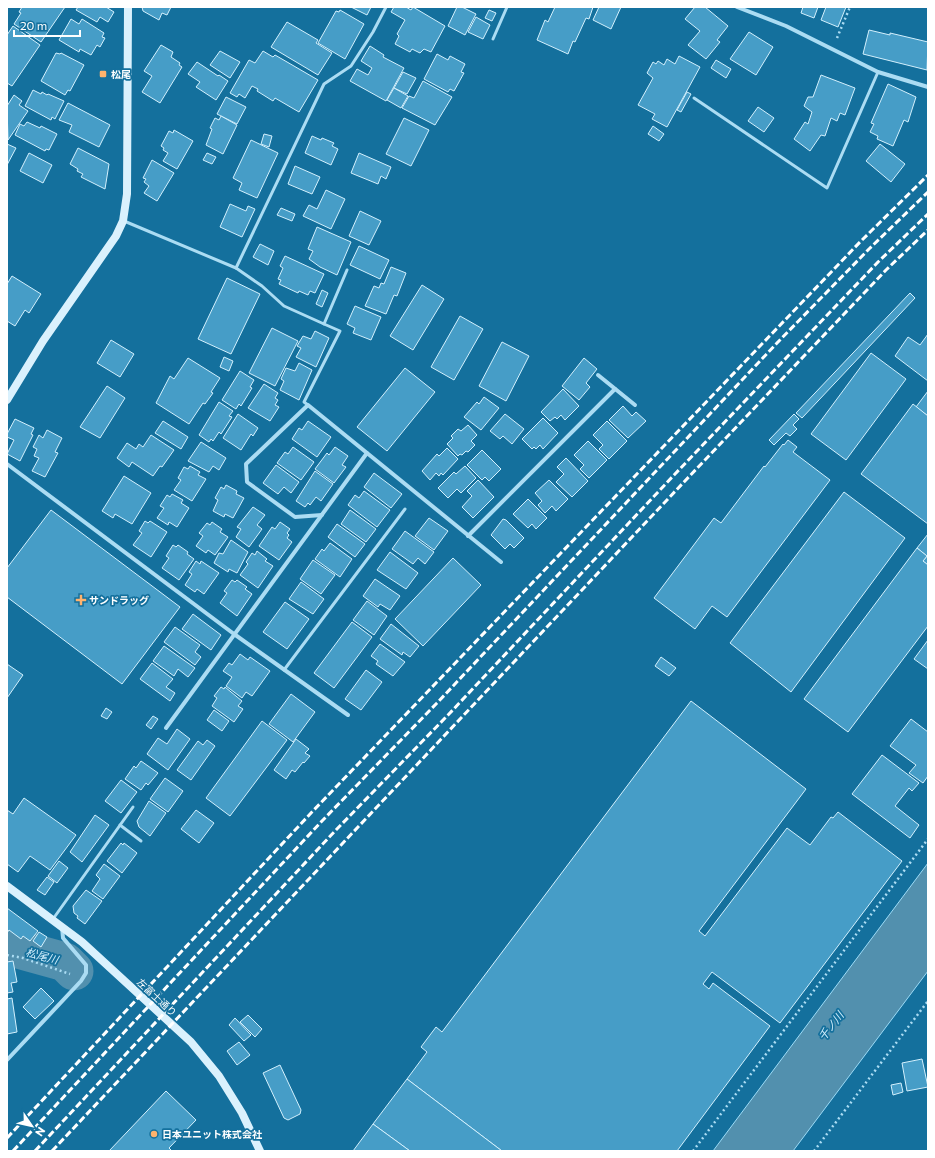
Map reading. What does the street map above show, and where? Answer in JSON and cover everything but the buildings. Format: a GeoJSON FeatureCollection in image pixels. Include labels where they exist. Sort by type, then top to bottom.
{"type":"FeatureCollection","features":[{"type":"Feature","properties":{"kind":"street"},"geometry":{"type":"LineString","coordinates":[[7,400],[43,341],[116,236],[123,221],[127,194],[128,7]]}},
{"type":"Feature","properties":{"kind":"street"},"geometry":{"type":"LineString","coordinates":[[737,7],[786,26],[833,48],[878,72],[928,87]]}},
{"type":"Feature","properties":{"kind":"street"},"geometry":{"type":"LineString","coordinates":[[598,374],[634,405]]}},
{"type":"Feature","properties":{"kind":"street"},"geometry":{"type":"LineString","coordinates":[[468,536],[616,389]]}},
{"type":"Feature","properties":{"kind":"street"},"geometry":{"type":"LineString","coordinates":[[322,515],[295,517],[247,482],[246,464],[308,405],[501,562]]}},
{"type":"Feature","properties":{"kind":"street"},"geometry":{"type":"LineString","coordinates":[[166,728],[367,453]]}},
{"type":"Feature","properties":{"kind":"street"},"geometry":{"type":"LineString","coordinates":[[7,464],[234,634],[348,715]]}},
{"type":"Feature","properties":{"kind":"street","name":"左富士通り"},"geometry":{"type":"LineString","coordinates":[[7,886],[52,918],[93,952],[191,1042],[219,1076],[242,1113],[260,1151]]}},
{"type":"Feature","properties":{"kind":"street"},"geometry":{"type":"LineString","coordinates":[[7,1060],[81,981],[86,973],[86,965],[62,938],[62,926]]}},
{"type":"Feature","properties":{"kind":"lane"},"geometry":{"type":"LineString","coordinates":[[236,268],[324,84],[351,66],[373,32],[386,7]]}},
{"type":"Feature","properties":{"kind":"lane"},"geometry":{"type":"LineString","coordinates":[[493,39],[507,7]]}},
{"type":"Feature","properties":{"kind":"lane"},"geometry":{"type":"LineString","coordinates":[[694,98],[827,188],[878,72]]}},
{"type":"Feature","properties":{"kind":"lane"},"geometry":{"type":"LineString","coordinates":[[123,221],[236,268],[262,286],[284,306],[340,331],[304,402],[308,405]]}},
{"type":"Feature","properties":{"kind":"lane"},"geometry":{"type":"LineString","coordinates":[[324,324],[347,270]]}},
{"type":"Feature","properties":{"kind":"lane"},"geometry":{"type":"LineString","coordinates":[[284,670],[405,509]]}},
{"type":"Feature","properties":{"kind":"lane"},"geometry":{"type":"LineString","coordinates":[[52,918],[133,807]]}},
{"type":"Feature","properties":{"kind":"lane"},"geometry":{"type":"LineString","coordinates":[[120,825],[141,841]]}},
{"type":"Feature","properties":{"kind":"path"},"geometry":{"type":"LineString","coordinates":[[833,48],[850,7]]}},
{"type":"Feature","properties":{"kind":"path"},"geometry":{"type":"LineString","coordinates":[[693,1151],[928,839]]}},
{"type":"Feature","properties":{"kind":"path"},"geometry":{"type":"LineString","coordinates":[[7,955],[23,958],[68,972],[81,981]]}},
{"type":"Feature","properties":{"kind":"path"},"geometry":{"type":"LineString","coordinates":[[814,1151],[928,1001]]}},
{"type":"Feature","properties":{"kind":"water","name":"千ノ川"},"geometry":{"type":"Polygon","coordinates":[[[928,863],[928,971],[793,1151],[713,1151],[928,863]]]}},
{"type":"Feature","properties":{"kind":"waterway","name":"松尾川"},"geometry":{"type":"LineString","coordinates":[[7,946],[65,962],[74,971]]}},
{"type":"Feature","properties":{"kind":"railway"},"geometry":{"type":"LineString","coordinates":[[7,1138],[311,813],[860,242],[928,175]]}},
{"type":"Feature","properties":{"kind":"railway"},"geometry":{"type":"LineString","coordinates":[[13,1151],[322,821],[437,703],[777,343],[869,249],[928,192]]}},
{"type":"Feature","properties":{"kind":"railway"},"geometry":{"type":"LineString","coordinates":[[35,1151],[335,831],[449,714],[675,474],[878,262],[928,214]]}},
{"type":"Feature","properties":{"kind":"railway"},"geometry":{"type":"LineString","coordinates":[[52,1151],[683,483],[886,270],[928,230]]}},
{"type":"Feature","properties":{"kind":"place","name":"松尾"},"geometry":{"type":"Point","coordinates":[103,74]}},
{"type":"Feature","properties":{"kind":"place","name":"サンドラッグ"},"geometry":{"type":"Point","coordinates":[81,600]}},
{"type":"Feature","properties":{"kind":"place","name":"日本ユニット株式会社"},"geometry":{"type":"Point","coordinates":[154,1134]}}]}
